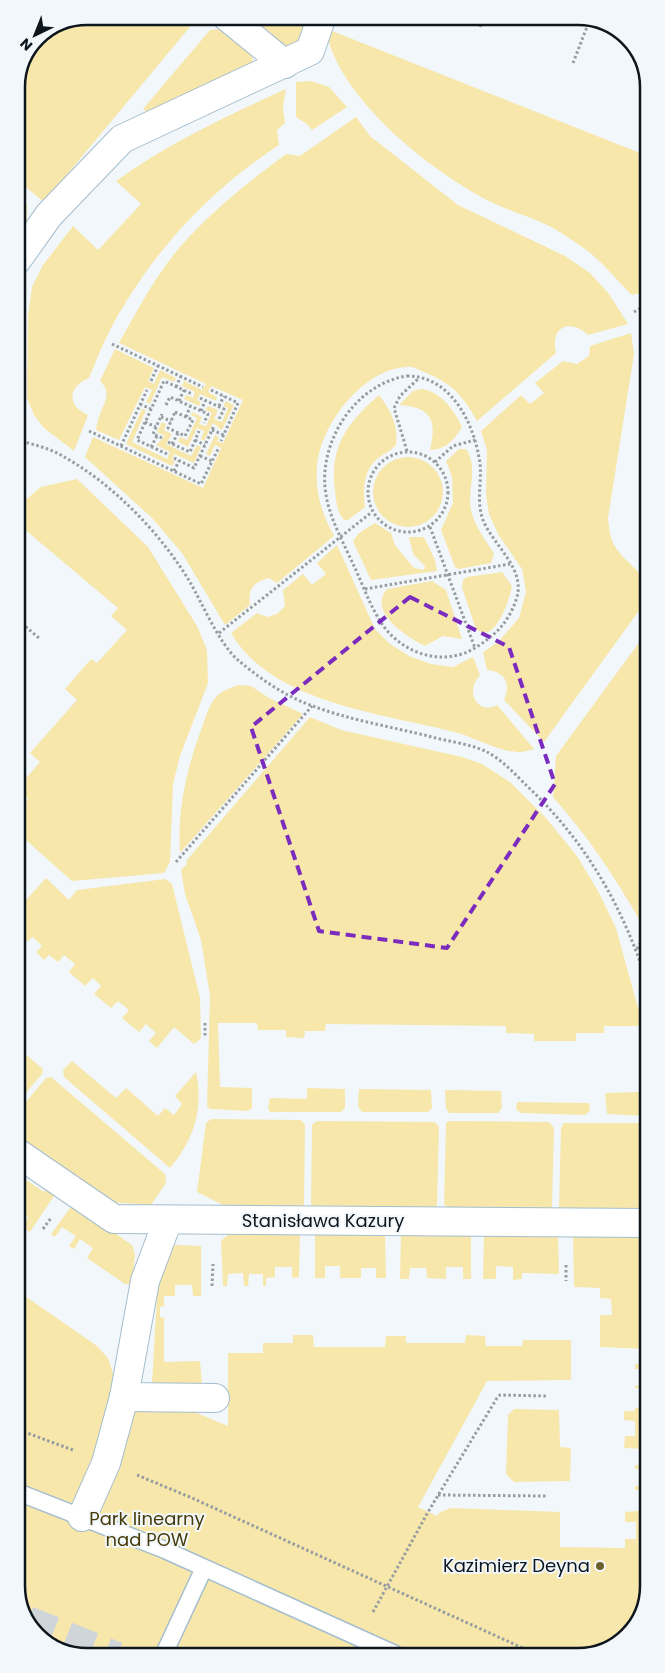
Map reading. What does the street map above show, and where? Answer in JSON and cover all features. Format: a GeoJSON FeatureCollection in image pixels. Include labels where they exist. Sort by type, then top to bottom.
{"type":"FeatureCollection","features":[{"type":"Feature","properties":{"kind":"street"},"geometry":{"type":"LineString","coordinates":[[237,25],[284,64]]}},
{"type":"Feature","properties":{"kind":"street"},"geometry":{"type":"LineString","coordinates":[[25,249],[49,215],[122,138],[310,51],[319,25]]}},
{"type":"Feature","properties":{"kind":"street","name":"Stanisława Kazury"},"geometry":{"type":"LineString","coordinates":[[25,1158],[114,1219],[640,1223]]}},
{"type":"Feature","properties":{"kind":"street"},"geometry":{"type":"LineString","coordinates":[[82,1517],[106,1463],[124,1397],[145,1280],[168,1220]]}},
{"type":"Feature","properties":{"kind":"street"},"geometry":{"type":"LineString","coordinates":[[124,1397],[215,1398]]}},
{"type":"Feature","properties":{"kind":"lane"},"geometry":{"type":"LineString","coordinates":[[25,1495],[204,1568],[382,1648]]}},
{"type":"Feature","properties":{"kind":"lane"},"geometry":{"type":"LineString","coordinates":[[167,1648],[204,1568]]}},
{"type":"Feature","properties":{"kind":"path"},"geometry":{"type":"LineString","coordinates":[[572,63],[587,26]]}},
{"type":"Feature","properties":{"kind":"path"},"geometry":{"type":"LineString","coordinates":[[634,312],[640,308]]}},
{"type":"Feature","properties":{"kind":"path"},"geometry":{"type":"LineString","coordinates":[[112,344],[203,387]]}},
{"type":"Feature","properties":{"kind":"path"},"geometry":{"type":"LineString","coordinates":[[151,381],[158,366]]}},
{"type":"Feature","properties":{"kind":"path"},"geometry":{"type":"LineString","coordinates":[[176,387],[181,376]]}},
{"type":"Feature","properties":{"kind":"path"},"geometry":{"type":"LineString","coordinates":[[400,377],[420,378],[444,390],[451,396],[470,422],[475,440],[480,463],[480,510],[484,522],[510,564],[518,583],[518,594],[514,608],[498,632],[475,648],[448,658],[435,657],[412,650],[382,624],[364,589],[341,536],[325,490],[328,450],[346,414],[374,389],[400,377]]}},
{"type":"Feature","properties":{"kind":"path"},"geometry":{"type":"LineString","coordinates":[[408,451],[394,408],[400,396],[420,378]]}},
{"type":"Feature","properties":{"kind":"path"},"geometry":{"type":"LineString","coordinates":[[167,454],[137,440],[164,381],[192,394]]}},
{"type":"Feature","properties":{"kind":"path"},"geometry":{"type":"LineString","coordinates":[[121,446],[147,390]]}},
{"type":"Feature","properties":{"kind":"path"},"geometry":{"type":"LineString","coordinates":[[179,402],[184,390]]}},
{"type":"Feature","properties":{"kind":"path"},"geometry":{"type":"LineString","coordinates":[[211,390],[238,403],[221,441]]}},
{"type":"Feature","properties":{"kind":"path"},"geometry":{"type":"LineString","coordinates":[[219,406],[224,396]]}},
{"type":"Feature","properties":{"kind":"path"},"geometry":{"type":"LineString","coordinates":[[166,405],[170,397],[208,414],[204,423]]}},
{"type":"Feature","properties":{"kind":"path"},"geometry":{"type":"LineString","coordinates":[[200,398],[224,409],[219,419]]}},
{"type":"Feature","properties":{"kind":"path"},"geometry":{"type":"LineString","coordinates":[[201,411],[205,401]]}},
{"type":"Feature","properties":{"kind":"path"},"geometry":{"type":"LineString","coordinates":[[140,404],[151,409]]}},
{"type":"Feature","properties":{"kind":"path"},"geometry":{"type":"LineString","coordinates":[[186,417],[190,407]]}},
{"type":"Feature","properties":{"kind":"path"},"geometry":{"type":"LineString","coordinates":[[176,412],[193,420],[185,436],[168,428],[171,421],[176,412]]}},
{"type":"Feature","properties":{"kind":"path"},"geometry":{"type":"LineString","coordinates":[[162,438],[153,434],[161,415],[171,421]]}},
{"type":"Feature","properties":{"kind":"path"},"geometry":{"type":"LineString","coordinates":[[145,422],[156,427]]}},
{"type":"Feature","properties":{"kind":"path"},"geometry":{"type":"LineString","coordinates":[[174,458],[194,468],[214,426]]}},
{"type":"Feature","properties":{"kind":"path"},"geometry":{"type":"LineString","coordinates":[[212,430],[224,435]]}},
{"type":"Feature","properties":{"kind":"path"},"geometry":{"type":"LineString","coordinates":[[89,431],[201,484],[218,449]]}},
{"type":"Feature","properties":{"kind":"path"},"geometry":{"type":"LineString","coordinates":[[178,433],[170,443],[190,452],[199,431]]}},
{"type":"Feature","properties":{"kind":"path"},"geometry":{"type":"LineString","coordinates":[[152,447],[157,436]]}},
{"type":"Feature","properties":{"kind":"path"},"geometry":{"type":"LineString","coordinates":[[195,440],[205,445]]}},
{"type":"Feature","properties":{"kind":"path"},"geometry":{"type":"LineString","coordinates":[[435,462],[453,446],[475,440]]}},
{"type":"Feature","properties":{"kind":"path"},"geometry":{"type":"LineString","coordinates":[[25,443],[56,453],[75,463],[146,523],[189,581],[208,617],[236,658],[266,681],[312,706],[487,752],[556,813],[579,843],[616,902],[640,960]]}},
{"type":"Feature","properties":{"kind":"path"},"geometry":{"type":"LineString","coordinates":[[408,451],[424,455],[435,462],[447,479],[449,495],[443,513],[430,527],[408,533],[395,530],[377,518],[372,512],[368,488],[374,472],[386,458],[408,451]]}},
{"type":"Feature","properties":{"kind":"path"},"geometry":{"type":"LineString","coordinates":[[200,456],[212,461]]}},
{"type":"Feature","properties":{"kind":"path"},"geometry":{"type":"LineString","coordinates":[[174,472],[179,461]]}},
{"type":"Feature","properties":{"kind":"path"},"geometry":{"type":"LineString","coordinates":[[219,633],[372,512]]}},
{"type":"Feature","properties":{"kind":"path"},"geometry":{"type":"LineString","coordinates":[[430,527],[475,648]]}},
{"type":"Feature","properties":{"kind":"path"},"geometry":{"type":"LineString","coordinates":[[364,589],[510,564]]}},
{"type":"Feature","properties":{"kind":"path"},"geometry":{"type":"LineString","coordinates":[[25,626],[40,639]]}},
{"type":"Feature","properties":{"kind":"path"},"geometry":{"type":"LineString","coordinates":[[176,862],[312,706]]}},
{"type":"Feature","properties":{"kind":"path"},"geometry":{"type":"LineString","coordinates":[[637,950],[640,944]]}},
{"type":"Feature","properties":{"kind":"path"},"geometry":{"type":"LineString","coordinates":[[205,1023],[205,1038]]}},
{"type":"Feature","properties":{"kind":"path"},"geometry":{"type":"LineString","coordinates":[[44,1229],[48,1222]]}},
{"type":"Feature","properties":{"kind":"path"},"geometry":{"type":"LineString","coordinates":[[212,1286],[213,1264]]}},
{"type":"Feature","properties":{"kind":"path"},"geometry":{"type":"LineString","coordinates":[[566,1266],[566,1281]]}},
{"type":"Feature","properties":{"kind":"path"},"geometry":{"type":"LineString","coordinates":[[359,1638],[438,1496],[500,1395],[546,1396]]}},
{"type":"Feature","properties":{"kind":"path"},"geometry":{"type":"LineString","coordinates":[[25,1432],[192,1498],[523,1648]]}},
{"type":"Feature","properties":{"kind":"path"},"geometry":{"type":"LineString","coordinates":[[438,1496],[546,1496]]}},
{"type":"Feature","properties":{"kind":"highlighted area"},"geometry":{"type":"Polygon","coordinates":[[[410,597],[509,647],[555,784],[447,948],[319,931],[251,727],[410,597]]]}},
{"type":"Feature","properties":{"kind":"green space"},"geometry":{"type":"Polygon","coordinates":[[[86,25],[192,25],[44,202],[25,187],[25,82],[27,71],[31,60],[60,60],[60,31],[75,26],[86,25]]]}},
{"type":"Feature","properties":{"kind":"green space"},"geometry":{"type":"Polygon","coordinates":[[[258,25],[307,25],[303,38],[286,48],[258,25]]]}},
{"type":"Feature","properties":{"kind":"green space"},"geometry":{"type":"Polygon","coordinates":[[[220,29],[252,56],[254,65],[152,117],[143,109],[210,30],[220,29]]]}},
{"type":"Feature","properties":{"kind":"green space"},"geometry":{"type":"Polygon","coordinates":[[[332,31],[640,153],[640,293],[632,295],[607,268],[563,234],[540,222],[491,202],[443,173],[418,155],[394,134],[352,87],[338,63],[328,39],[332,31]]]}},
{"type":"Feature","properties":{"kind":"green space"},"geometry":{"type":"Polygon","coordinates":[[[311,81],[329,87],[347,107],[312,130],[307,124],[296,117],[296,82],[311,81]]]}},
{"type":"Feature","properties":{"kind":"green space"},"geometry":{"type":"Polygon","coordinates":[[[286,89],[283,107],[285,123],[277,130],[279,145],[228,183],[184,225],[164,248],[128,298],[112,326],[89,378],[73,391],[72,397],[76,407],[88,415],[74,451],[44,428],[34,415],[27,398],[28,316],[32,287],[43,265],[73,226],[98,250],[141,204],[116,181],[178,142],[286,89]]]}},
{"type":"Feature","properties":{"kind":"green space"},"geometry":{"type":"Polygon","coordinates":[[[356,117],[370,136],[458,205],[565,256],[590,273],[609,294],[628,324],[588,335],[581,330],[568,326],[558,331],[555,344],[556,353],[477,421],[467,404],[450,386],[412,367],[391,370],[375,377],[360,388],[335,417],[326,434],[317,467],[317,486],[320,503],[334,536],[277,583],[269,578],[255,584],[251,590],[250,605],[225,625],[182,553],[152,518],[85,457],[93,437],[203,488],[221,448],[215,445],[210,456],[206,454],[215,435],[219,437],[217,441],[223,443],[243,400],[211,386],[208,392],[217,397],[216,401],[200,394],[197,400],[201,402],[199,406],[184,399],[186,395],[193,398],[195,392],[182,386],[184,381],[202,390],[206,384],[119,343],[151,287],[169,261],[212,214],[286,154],[300,156],[356,117]]]}},
{"type":"Feature","properties":{"kind":"green space"},"geometry":{"type":"Polygon","coordinates":[[[25,202],[27,204],[27,222],[25,225],[25,202]]]}},
{"type":"Feature","properties":{"kind":"green space"},"geometry":{"type":"Polygon","coordinates":[[[631,333],[634,354],[608,518],[614,545],[640,575],[640,609],[544,742],[504,700],[507,684],[499,673],[487,670],[483,652],[498,642],[519,618],[526,592],[522,569],[498,534],[489,514],[486,495],[487,450],[481,431],[521,395],[530,404],[544,393],[535,383],[563,361],[577,364],[589,356],[590,346],[631,333]]]}},
{"type":"Feature","properties":{"kind":"green space"},"geometry":{"type":"Polygon","coordinates":[[[115,349],[154,368],[148,381],[154,384],[160,370],[176,378],[174,382],[162,377],[150,404],[146,402],[152,390],[145,387],[119,440],[96,430],[107,393],[100,381],[115,349]]]}},
{"type":"Feature","properties":{"kind":"green space"},"geometry":{"type":"Polygon","coordinates":[[[421,389],[441,397],[455,414],[462,427],[453,440],[436,450],[430,450],[433,431],[430,417],[419,409],[399,405],[413,391],[421,389]]]}},
{"type":"Feature","properties":{"kind":"green space"},"geometry":{"type":"Polygon","coordinates":[[[379,395],[393,418],[397,438],[396,445],[377,459],[369,469],[364,488],[365,507],[348,520],[344,520],[338,510],[335,491],[335,461],[338,449],[349,426],[379,395]]]}},
{"type":"Feature","properties":{"kind":"green space"},"geometry":{"type":"Polygon","coordinates":[[[226,401],[234,405],[222,430],[213,423],[204,441],[201,439],[204,431],[197,428],[188,447],[178,442],[180,437],[187,440],[197,418],[191,415],[192,412],[202,417],[199,424],[206,426],[212,413],[205,410],[208,406],[218,410],[214,419],[222,422],[228,408],[223,406],[226,401]]]}},
{"type":"Feature","properties":{"kind":"green space"},"geometry":{"type":"Polygon","coordinates":[[[142,409],[146,410],[132,442],[167,459],[170,452],[156,445],[165,436],[157,432],[162,422],[166,424],[164,430],[172,434],[166,444],[191,456],[197,445],[201,447],[194,463],[174,454],[172,460],[175,461],[172,466],[126,444],[142,409]]]}},
{"type":"Feature","properties":{"kind":"green space"},"geometry":{"type":"Polygon","coordinates":[[[459,449],[466,449],[472,464],[470,502],[473,516],[477,527],[494,554],[491,563],[459,569],[455,567],[441,530],[453,503],[452,477],[446,461],[459,449]]]}},
{"type":"Feature","properties":{"kind":"green space"},"geometry":{"type":"Polygon","coordinates":[[[408,457],[421,460],[433,467],[440,479],[443,492],[440,505],[433,517],[421,524],[408,527],[395,524],[383,517],[376,505],[373,492],[376,479],[383,467],[395,460],[408,457]]]}},
{"type":"Feature","properties":{"kind":"green space"},"geometry":{"type":"Polygon","coordinates":[[[77,479],[148,547],[197,626],[207,650],[208,683],[180,756],[173,784],[170,862],[164,873],[72,881],[25,839],[25,803],[28,799],[25,795],[25,779],[40,762],[30,753],[77,700],[65,689],[91,659],[97,663],[127,630],[111,616],[118,608],[25,530],[25,500],[41,487],[77,479]]]}},
{"type":"Feature","properties":{"kind":"green space"},"geometry":{"type":"Polygon","coordinates":[[[375,523],[391,533],[395,545],[414,568],[424,570],[425,566],[413,554],[409,537],[424,537],[435,560],[437,571],[371,580],[353,541],[359,533],[375,523]]]}},
{"type":"Feature","properties":{"kind":"green space"},"geometry":{"type":"Polygon","coordinates":[[[337,545],[375,629],[390,644],[411,657],[431,664],[453,667],[473,657],[480,675],[473,689],[476,701],[485,707],[497,705],[534,749],[512,752],[458,733],[365,712],[333,702],[302,691],[274,676],[250,657],[231,633],[257,613],[267,617],[277,614],[285,606],[283,590],[303,574],[312,585],[326,574],[317,563],[337,545]]]}},
{"type":"Feature","properties":{"kind":"green space"},"geometry":{"type":"Polygon","coordinates":[[[502,572],[512,586],[508,600],[495,626],[483,633],[476,629],[462,588],[463,580],[467,577],[502,572]]]}},
{"type":"Feature","properties":{"kind":"green space"},"geometry":{"type":"Polygon","coordinates":[[[432,581],[446,590],[462,639],[443,636],[425,646],[409,637],[392,623],[385,615],[382,598],[387,589],[432,581]]]}},
{"type":"Feature","properties":{"kind":"green space"},"geometry":{"type":"Polygon","coordinates":[[[640,641],[640,921],[600,857],[553,797],[556,756],[640,641]]]}},
{"type":"Feature","properties":{"kind":"green space"},"geometry":{"type":"Polygon","coordinates":[[[239,685],[251,686],[269,698],[303,714],[180,853],[179,837],[184,788],[197,741],[214,700],[224,691],[239,685]]]}},
{"type":"Feature","properties":{"kind":"green space"},"geometry":{"type":"Polygon","coordinates":[[[310,717],[341,730],[462,757],[482,764],[510,782],[546,818],[577,856],[598,891],[616,928],[638,1008],[640,1007],[640,1116],[607,1114],[605,1093],[639,1092],[639,1026],[604,1026],[604,1033],[576,1033],[576,1041],[534,1041],[534,1034],[506,1033],[506,1026],[326,1024],[325,1031],[305,1031],[304,1038],[286,1037],[286,1030],[258,1030],[257,1023],[218,1023],[220,1087],[252,1088],[252,1108],[248,1111],[210,1109],[207,1106],[210,996],[201,940],[185,894],[181,870],[186,865],[187,860],[310,717]]]}},
{"type":"Feature","properties":{"kind":"green space"},"geometry":{"type":"Polygon","coordinates":[[[46,878],[69,900],[77,890],[165,879],[172,884],[200,998],[201,1038],[194,1044],[174,1027],[157,1048],[149,1041],[156,1033],[146,1024],[139,1032],[122,1018],[129,1010],[118,1001],[111,1008],[94,994],[101,986],[93,978],[85,986],[69,972],[75,964],[64,955],[58,962],[49,955],[44,960],[36,952],[42,946],[33,937],[25,943],[25,901],[46,878]]]}},
{"type":"Feature","properties":{"kind":"green space"},"geometry":{"type":"Polygon","coordinates":[[[25,1054],[43,1069],[42,1074],[25,1094],[25,1054]]]}},
{"type":"Feature","properties":{"kind":"green space"},"geometry":{"type":"Polygon","coordinates":[[[72,1061],[116,1098],[126,1088],[158,1116],[165,1108],[174,1115],[182,1104],[175,1096],[196,1072],[199,1098],[195,1123],[185,1146],[170,1168],[64,1077],[63,1070],[72,1061]]]}},
{"type":"Feature","properties":{"kind":"green space"},"geometry":{"type":"Polygon","coordinates":[[[51,1077],[165,1174],[166,1183],[151,1205],[109,1202],[25,1145],[25,1103],[46,1078],[51,1077]]]}},
{"type":"Feature","properties":{"kind":"green space"},"geometry":{"type":"Polygon","coordinates":[[[307,1088],[345,1089],[345,1108],[341,1112],[270,1112],[268,1108],[270,1098],[307,1099],[307,1088]]]}},
{"type":"Feature","properties":{"kind":"green space"},"geometry":{"type":"Polygon","coordinates":[[[359,1089],[431,1090],[432,1108],[428,1112],[362,1112],[358,1106],[359,1089]]]}},
{"type":"Feature","properties":{"kind":"green space"},"geometry":{"type":"Polygon","coordinates":[[[445,1090],[501,1091],[502,1108],[498,1113],[449,1113],[446,1108],[445,1090]]]}},
{"type":"Feature","properties":{"kind":"green space"},"geometry":{"type":"Polygon","coordinates":[[[517,1102],[589,1103],[590,1111],[585,1115],[521,1113],[516,1109],[517,1102]]]}},
{"type":"Feature","properties":{"kind":"green space"},"geometry":{"type":"Polygon","coordinates":[[[211,1119],[301,1120],[305,1125],[304,1204],[299,1210],[231,1209],[197,1192],[206,1123],[211,1119]]]}},
{"type":"Feature","properties":{"kind":"green space"},"geometry":{"type":"Polygon","coordinates":[[[317,1121],[435,1122],[439,1127],[437,1205],[433,1211],[315,1210],[311,1204],[312,1125],[317,1121]]]}},
{"type":"Feature","properties":{"kind":"green space"},"geometry":{"type":"Polygon","coordinates":[[[449,1121],[549,1122],[554,1128],[552,1208],[550,1211],[449,1211],[444,1204],[446,1123],[449,1121]]]}},
{"type":"Feature","properties":{"kind":"green space"},"geometry":{"type":"Polygon","coordinates":[[[564,1123],[640,1123],[640,1210],[637,1212],[562,1211],[559,1208],[561,1128],[564,1123]]]}},
{"type":"Feature","properties":{"kind":"green space"},"geometry":{"type":"Polygon","coordinates":[[[25,1179],[44,1192],[47,1187],[56,1193],[30,1232],[25,1229],[25,1222],[28,1217],[25,1215],[25,1179]]]}},
{"type":"Feature","properties":{"kind":"green space"},"geometry":{"type":"Polygon","coordinates":[[[73,1204],[132,1245],[135,1254],[132,1284],[125,1284],[87,1258],[93,1248],[80,1239],[74,1249],[69,1246],[76,1236],[62,1227],[55,1237],[51,1234],[73,1204]]]}},
{"type":"Feature","properties":{"kind":"green space"},"geometry":{"type":"Polygon","coordinates":[[[232,1231],[300,1232],[299,1277],[292,1278],[292,1267],[275,1267],[275,1277],[266,1278],[266,1286],[263,1286],[263,1274],[249,1274],[248,1286],[244,1286],[243,1273],[228,1274],[227,1286],[223,1286],[221,1241],[232,1231]]]}},
{"type":"Feature","properties":{"kind":"green space"},"geometry":{"type":"Polygon","coordinates":[[[315,1232],[385,1232],[386,1278],[376,1278],[376,1268],[361,1268],[361,1278],[340,1278],[340,1266],[325,1266],[325,1278],[315,1278],[315,1232]]]}},
{"type":"Feature","properties":{"kind":"green space"},"geometry":{"type":"Polygon","coordinates":[[[401,1232],[471,1232],[471,1279],[463,1279],[463,1267],[446,1267],[446,1279],[427,1278],[426,1268],[410,1268],[409,1279],[400,1279],[401,1232]]]}},
{"type":"Feature","properties":{"kind":"green space"},"geometry":{"type":"Polygon","coordinates":[[[484,1232],[558,1232],[559,1274],[522,1273],[522,1279],[513,1280],[513,1267],[496,1266],[496,1279],[483,1279],[484,1232]]]}},
{"type":"Feature","properties":{"kind":"green space"},"geometry":{"type":"Polygon","coordinates":[[[573,1232],[640,1233],[640,1349],[600,1347],[600,1315],[612,1315],[611,1299],[600,1298],[600,1288],[574,1287],[573,1232]]]}},
{"type":"Feature","properties":{"kind":"green space"},"geometry":{"type":"Polygon","coordinates":[[[175,1245],[201,1246],[201,1296],[193,1296],[192,1285],[175,1285],[175,1296],[164,1296],[164,1306],[160,1307],[160,1317],[164,1318],[164,1362],[200,1361],[202,1384],[152,1383],[158,1278],[175,1245]]]}},
{"type":"Feature","properties":{"kind":"green space","name":"Park linearny nad POW"},"geometry":{"type":"Polygon","coordinates":[[[25,1296],[97,1346],[108,1358],[115,1379],[228,1426],[228,1353],[263,1353],[263,1343],[293,1343],[293,1335],[313,1335],[314,1347],[385,1347],[386,1336],[406,1336],[406,1343],[465,1343],[466,1335],[485,1336],[486,1346],[522,1346],[523,1340],[571,1340],[571,1380],[487,1381],[418,1507],[437,1516],[440,1512],[451,1508],[560,1512],[560,1547],[625,1548],[625,1539],[636,1539],[636,1522],[625,1522],[625,1512],[640,1511],[640,1586],[637,1606],[630,1621],[616,1635],[609,1640],[590,1647],[82,1648],[71,1646],[56,1640],[40,1627],[31,1614],[26,1595],[25,1296]]]}},
{"type":"Feature","properties":{"kind":"green space"},"geometry":{"type":"Polygon","coordinates":[[[635,1364],[640,1364],[640,1369],[635,1369],[635,1364]]]}},
{"type":"Feature","properties":{"kind":"green space"},"geometry":{"type":"Polygon","coordinates":[[[635,1408],[640,1408],[640,1449],[624,1448],[625,1436],[635,1436],[635,1421],[624,1420],[624,1411],[635,1411],[635,1408]]]}},
{"type":"Feature","properties":{"kind":"green space"},"geometry":{"type":"Polygon","coordinates":[[[514,1409],[559,1410],[560,1447],[571,1448],[570,1481],[514,1482],[506,1474],[508,1415],[514,1409]]]}},
{"type":"Feature","properties":{"kind":"green space"},"geometry":{"type":"Polygon","coordinates":[[[635,1465],[640,1465],[640,1469],[635,1469],[635,1465]]]}},
{"type":"Feature","properties":{"kind":"green space"},"geometry":{"type":"Polygon","coordinates":[[[635,1486],[640,1486],[640,1490],[635,1490],[635,1486]]]}},
{"type":"Feature","properties":{"kind":"tunnel"},"geometry":{"type":"LineString","coordinates":[[37,1624],[97,1648]]}},
{"type":"Feature","properties":{"kind":"place","name":"Kazimierz Deyna"},"geometry":{"type":"Point","coordinates":[600,1566]}}]}
